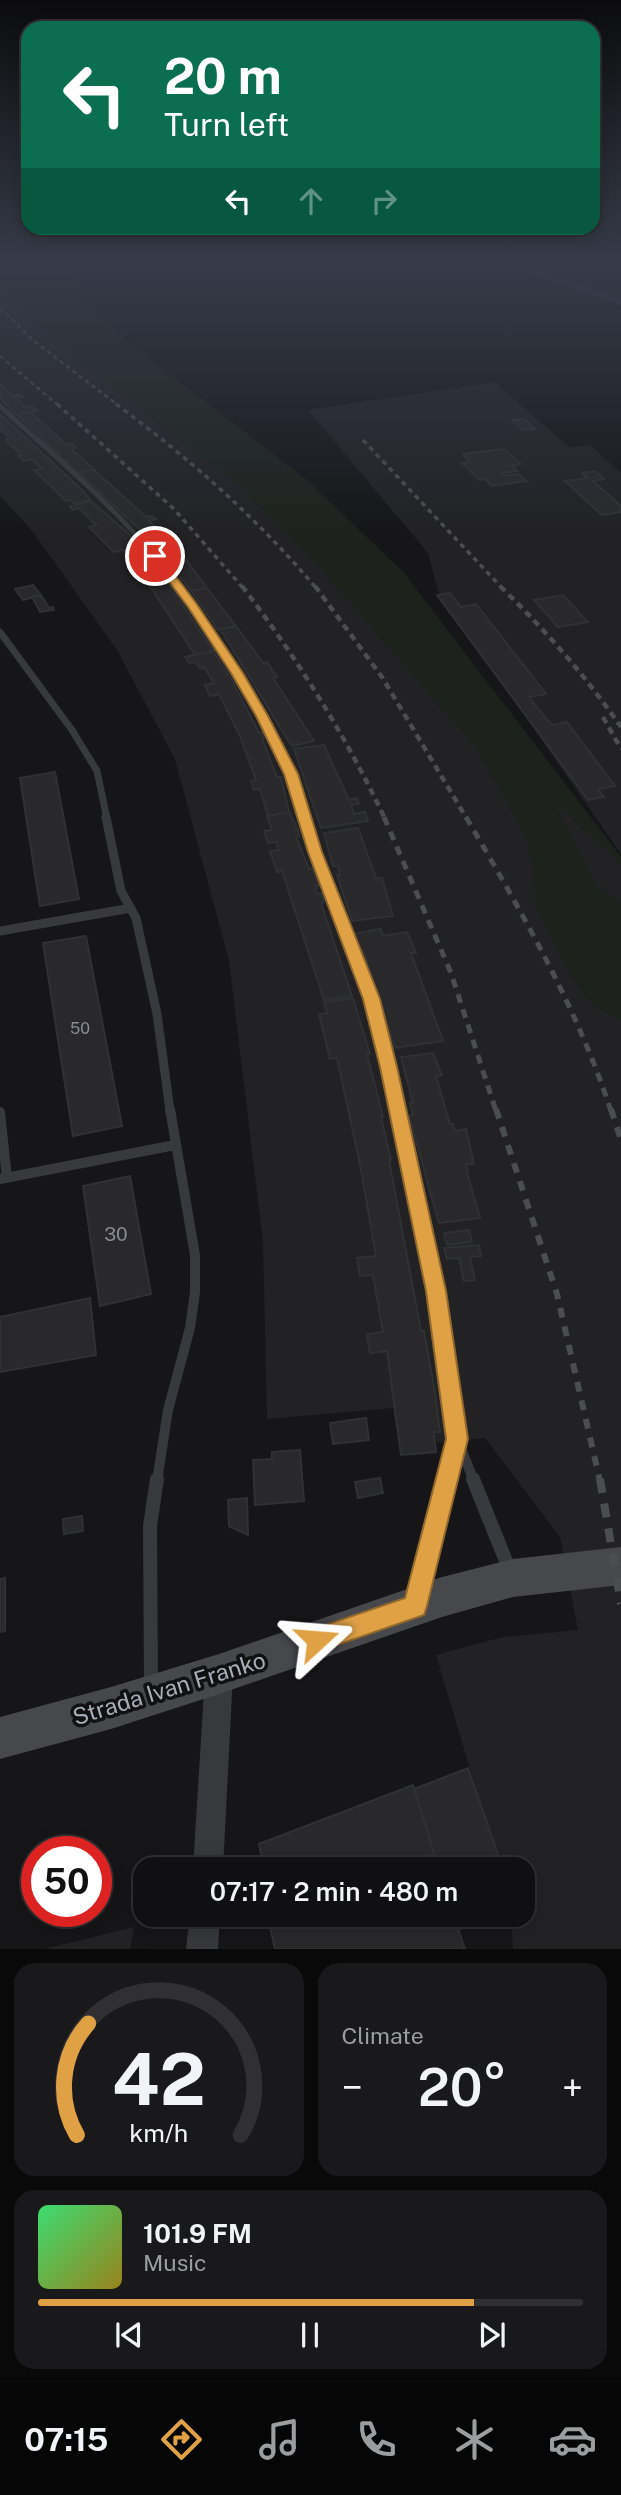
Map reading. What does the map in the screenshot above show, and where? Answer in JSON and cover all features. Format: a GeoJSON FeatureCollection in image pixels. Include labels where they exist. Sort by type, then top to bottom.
{"type":"FeatureCollection","features":[{"type":"Feature","properties":{"kind":"main road","name":"Strada Ivan Franko"},"geometry":{"type":"LineString","coordinates":[[0,1738],[219,1674],[415,1606],[513,1578],[621,1566]]}},
{"type":"Feature","properties":{"kind":"street"},"geometry":{"type":"LineString","coordinates":[[209,1857],[219,1674]]}},
{"type":"Feature","properties":{"kind":"street"},"geometry":{"type":"LineString","coordinates":[[202,1949],[204,1927]]}},
{"type":"Feature","properties":{"kind":"lane"},"geometry":{"type":"LineString","coordinates":[[0,406],[111,508],[165,569],[237,673],[291,774],[315,852],[372,999],[436,1291],[457,1439],[513,1578]]}},
{"type":"Feature","properties":{"kind":"lane"},"geometry":{"type":"LineString","coordinates":[[0,632],[72,730],[97,771],[121,891],[136,918],[157,1014],[175,1145],[195,1255],[195,1292],[190,1328],[168,1410],[150,1526],[151,1695]]}},
{"type":"Feature","properties":{"kind":"lane"},"geometry":{"type":"LineString","coordinates":[[0,931],[131,908]]}},
{"type":"Feature","properties":{"kind":"lane"},"geometry":{"type":"LineString","coordinates":[[0,1112],[4,1178],[175,1145]]}},
{"type":"Feature","properties":{"kind":"lane"},"geometry":{"type":"LineString","coordinates":[[415,1606],[457,1439]]}},
{"type":"Feature","properties":{"kind":"shaded area"},"geometry":{"type":"Polygon","coordinates":[[[0,352],[137,352],[308,481],[403,572],[621,857],[621,1949],[513,1949],[512,1927],[535,1927],[535,1857],[496,1857],[436,1655],[503,1637],[578,1630],[560,1537],[485,1438],[437,1443],[434,1425],[396,1428],[393,1408],[267,1419],[263,1242],[229,961],[175,759],[117,650],[33,532],[0,496],[0,352]]]}},
{"type":"Feature","properties":{"kind":"shaded area"},"geometry":{"type":"Polygon","coordinates":[[[66,352],[141,352],[308,481],[403,572],[621,857],[621,864],[555,804],[596,885],[621,904],[621,1020],[598,1009],[582,994],[564,961],[538,910],[528,841],[480,753],[316,563],[242,489],[66,352]]]}},
{"type":"Feature","properties":{"kind":"shaded area"},"geometry":{"type":"Polygon","coordinates":[[[495,382],[569,447],[590,445],[621,473],[621,854],[438,591],[428,553],[308,410],[495,382]]]}},
{"type":"Feature","properties":{"kind":"shaded area"},"geometry":{"type":"Polygon","coordinates":[[[134,1927],[130,1949],[44,1949],[134,1927]]]}},
{"type":"Feature","properties":{"kind":"building"},"geometry":{"type":"Polygon","coordinates":[[[0,384],[13,396],[20,394],[23,397],[16,398],[25,407],[32,406],[37,411],[16,415],[0,398],[0,384]]]}},
{"type":"Feature","properties":{"kind":"building"},"geometry":{"type":"Polygon","coordinates":[[[30,412],[67,445],[72,444],[76,448],[71,449],[94,469],[78,473],[18,415],[30,412]]]}},
{"type":"Feature","properties":{"kind":"building"},"geometry":{"type":"Polygon","coordinates":[[[0,414],[90,500],[75,504],[71,500],[66,501],[34,470],[42,469],[32,459],[24,461],[18,456],[22,455],[6,440],[9,437],[0,429],[0,414]]]}},
{"type":"Feature","properties":{"kind":"building"},"geometry":{"type":"Polygon","coordinates":[[[524,419],[535,429],[523,430],[512,420],[524,419]]]}},
{"type":"Feature","properties":{"kind":"building"},"geometry":{"type":"Polygon","coordinates":[[[504,449],[521,464],[512,466],[517,471],[501,473],[504,476],[518,474],[526,481],[492,486],[485,479],[479,480],[462,463],[470,462],[463,454],[504,449]]]}},
{"type":"Feature","properties":{"kind":"building"},"geometry":{"type":"Polygon","coordinates":[[[93,469],[146,517],[152,516],[156,519],[149,521],[187,561],[207,588],[191,591],[152,541],[79,473],[93,469]]]}},
{"type":"Feature","properties":{"kind":"building"},"geometry":{"type":"Polygon","coordinates":[[[595,471],[604,479],[593,481],[621,506],[621,512],[602,515],[565,481],[587,478],[582,473],[595,471]]]}},
{"type":"Feature","properties":{"kind":"building"},"geometry":{"type":"Polygon","coordinates":[[[91,501],[145,552],[127,556],[123,550],[114,552],[89,527],[96,525],[79,508],[73,510],[70,506],[91,501]]]}},
{"type":"Feature","properties":{"kind":"building"},"geometry":{"type":"Polygon","coordinates":[[[142,553],[162,580],[166,579],[215,651],[195,655],[152,589],[125,557],[142,553]]]}},
{"type":"Feature","properties":{"kind":"building"},"geometry":{"type":"Polygon","coordinates":[[[33,585],[41,595],[23,600],[15,589],[33,585]]]}},
{"type":"Feature","properties":{"kind":"building"},"geometry":{"type":"Polygon","coordinates":[[[207,588],[236,626],[218,630],[191,591],[207,588]]]}},
{"type":"Feature","properties":{"kind":"building"},"geometry":{"type":"Polygon","coordinates":[[[450,593],[461,607],[476,604],[546,694],[529,697],[552,725],[567,722],[615,786],[598,789],[604,797],[588,800],[437,595],[450,593]]]}},
{"type":"Feature","properties":{"kind":"building"},"geometry":{"type":"Polygon","coordinates":[[[41,595],[49,608],[53,607],[54,610],[40,612],[32,597],[41,595]]]}},
{"type":"Feature","properties":{"kind":"building"},"geometry":{"type":"Polygon","coordinates":[[[563,595],[588,622],[558,627],[534,600],[563,595]]]}},
{"type":"Feature","properties":{"kind":"building"},"geometry":{"type":"Polygon","coordinates":[[[236,626],[263,663],[267,662],[277,677],[273,678],[314,741],[293,746],[289,742],[220,629],[236,626]]]}},
{"type":"Feature","properties":{"kind":"building"},"geometry":{"type":"Polygon","coordinates":[[[213,651],[232,680],[259,733],[262,732],[262,739],[277,777],[281,777],[289,812],[268,816],[260,789],[254,790],[251,781],[256,780],[240,736],[219,694],[210,696],[205,685],[214,683],[204,667],[200,668],[196,662],[189,663],[185,657],[213,651]]]}},
{"type":"Feature","properties":{"kind":"building"},"geometry":{"type":"Polygon","coordinates":[[[324,745],[349,800],[357,798],[359,804],[351,805],[354,814],[365,812],[368,821],[321,828],[294,749],[324,745]]]}},
{"type":"Feature","properties":{"kind":"building"},"geometry":{"type":"Polygon","coordinates":[[[55,772],[79,899],[40,906],[20,778],[55,772]]]}},
{"type":"Feature","properties":{"kind":"building"},"geometry":{"type":"Polygon","coordinates":[[[289,812],[298,830],[299,836],[296,837],[319,886],[315,886],[317,894],[321,893],[324,902],[321,903],[352,996],[324,1000],[282,871],[277,872],[270,851],[279,850],[276,842],[268,843],[264,831],[272,830],[267,816],[289,812]]]}},
{"type":"Feature","properties":{"kind":"building"},"geometry":{"type":"Polygon","coordinates":[[[358,828],[376,878],[382,878],[393,916],[352,921],[337,875],[340,875],[338,866],[333,866],[324,833],[358,828]]]}},
{"type":"Feature","properties":{"kind":"building"},"geometry":{"type":"Polygon","coordinates":[[[381,929],[383,936],[407,932],[416,953],[411,953],[443,1041],[395,1048],[364,952],[358,946],[354,934],[381,929]]]}},
{"type":"Feature","properties":{"kind":"building"},"geometry":{"type":"Polygon","coordinates":[[[86,936],[122,1126],[73,1136],[43,943],[86,936]]]}},
{"type":"Feature","properties":{"kind":"building"},"geometry":{"type":"Polygon","coordinates":[[[353,998],[370,1054],[367,1054],[383,1117],[421,1331],[424,1331],[440,1432],[434,1432],[436,1452],[401,1455],[387,1351],[370,1353],[367,1334],[383,1332],[373,1275],[360,1276],[357,1258],[376,1256],[337,1058],[330,1059],[319,1014],[327,1013],[324,1002],[353,998]]]}},
{"type":"Feature","properties":{"kind":"building"},"geometry":{"type":"Polygon","coordinates":[[[433,1053],[442,1075],[436,1076],[450,1124],[453,1124],[455,1131],[466,1129],[474,1164],[466,1164],[480,1218],[439,1223],[409,1116],[413,1115],[410,1103],[413,1103],[401,1057],[433,1053]]]}},
{"type":"Feature","properties":{"kind":"building"},"geometry":{"type":"Polygon","coordinates":[[[130,1176],[151,1294],[100,1306],[83,1186],[130,1176]]]}},
{"type":"Feature","properties":{"kind":"building"},"geometry":{"type":"Polygon","coordinates":[[[469,1230],[472,1242],[447,1245],[444,1233],[469,1230]]]}},
{"type":"Feature","properties":{"kind":"building"},"geometry":{"type":"Polygon","coordinates":[[[479,1245],[481,1256],[470,1257],[475,1280],[464,1281],[459,1258],[447,1259],[444,1248],[479,1245]]]}},
{"type":"Feature","properties":{"kind":"building"},"geometry":{"type":"Polygon","coordinates":[[[90,1298],[96,1355],[0,1372],[0,1317],[90,1298]]]}},
{"type":"Feature","properties":{"kind":"building"},"geometry":{"type":"Polygon","coordinates":[[[366,1418],[369,1440],[333,1444],[330,1423],[366,1418]]]}},
{"type":"Feature","properties":{"kind":"building"},"geometry":{"type":"Polygon","coordinates":[[[300,1450],[304,1501],[255,1505],[253,1460],[272,1459],[272,1452],[300,1450]]]}},
{"type":"Feature","properties":{"kind":"building"},"geometry":{"type":"Polygon","coordinates":[[[380,1478],[383,1493],[358,1498],[355,1482],[380,1478]]]}},
{"type":"Feature","properties":{"kind":"building"},"geometry":{"type":"Polygon","coordinates":[[[247,1498],[248,1535],[229,1526],[228,1500],[247,1498]]]}},
{"type":"Feature","properties":{"kind":"building"},"geometry":{"type":"Polygon","coordinates":[[[82,1516],[83,1531],[64,1534],[63,1519],[82,1516]]]}},
{"type":"Feature","properties":{"kind":"building"},"geometry":{"type":"Polygon","coordinates":[[[5,1578],[5,1631],[0,1632],[0,1579],[5,1578]]]}},
{"type":"Feature","properties":{"kind":"building"},"geometry":{"type":"Polygon","coordinates":[[[468,1768],[499,1857],[435,1857],[414,1789],[468,1768]]]}},
{"type":"Feature","properties":{"kind":"building"},"geometry":{"type":"Polygon","coordinates":[[[413,1785],[435,1857],[262,1857],[259,1844],[413,1785]]]}},
{"type":"Feature","properties":{"kind":"building"},"geometry":{"type":"Polygon","coordinates":[[[270,1927],[457,1927],[465,1949],[275,1949],[270,1927]]]}},
{"type":"Feature","properties":{"kind":"railway"},"geometry":{"type":"LineString","coordinates":[[48,352],[119,406]]}},
{"type":"Feature","properties":{"kind":"railway"},"geometry":{"type":"LineString","coordinates":[[0,356],[59,406]]}},
{"type":"Feature","properties":{"kind":"railway"},"geometry":{"type":"LineString","coordinates":[[57,404],[174,509],[243,588]]}},
{"type":"Feature","properties":{"kind":"railway"},"geometry":{"type":"LineString","coordinates":[[116,404],[222,490],[294,562],[316,588]]}},
{"type":"Feature","properties":{"kind":"railway"},"geometry":{"type":"LineString","coordinates":[[363,440],[502,588]]}},
{"type":"Feature","properties":{"kind":"railway"},"geometry":{"type":"LineString","coordinates":[[242,586],[320,698],[384,817]]}},
{"type":"Feature","properties":{"kind":"railway"},"geometry":{"type":"LineString","coordinates":[[315,586],[382,677],[467,819]]}},
{"type":"Feature","properties":{"kind":"railway"},"geometry":{"type":"LineString","coordinates":[[500,586],[564,654],[621,727]]}},
{"type":"Feature","properties":{"kind":"railway"},"geometry":{"type":"LineString","coordinates":[[603,717],[621,749]]}},
{"type":"Feature","properties":{"kind":"railway"},"geometry":{"type":"LineString","coordinates":[[384,817],[451,973],[496,1111]]}},
{"type":"Feature","properties":{"kind":"railway"},"geometry":{"type":"LineString","coordinates":[[466,817],[565,997],[611,1111]]}},
{"type":"Feature","properties":{"kind":"railway"},"geometry":{"type":"LineString","coordinates":[[496,1109],[557,1294],[600,1481]]}},
{"type":"Feature","properties":{"kind":"railway"},"geometry":{"type":"LineString","coordinates":[[611,1109],[621,1140]]}},
{"type":"Feature","properties":{"kind":"railway"},"geometry":{"type":"LineString","coordinates":[[600,1479],[621,1604]]}},
{"type":"Feature","properties":{"kind":"route"},"geometry":{"type":"LineString","coordinates":[[155,556],[237,673],[291,774],[315,852],[372,999],[436,1291],[457,1439],[415,1606],[317,1640]]}}]}
